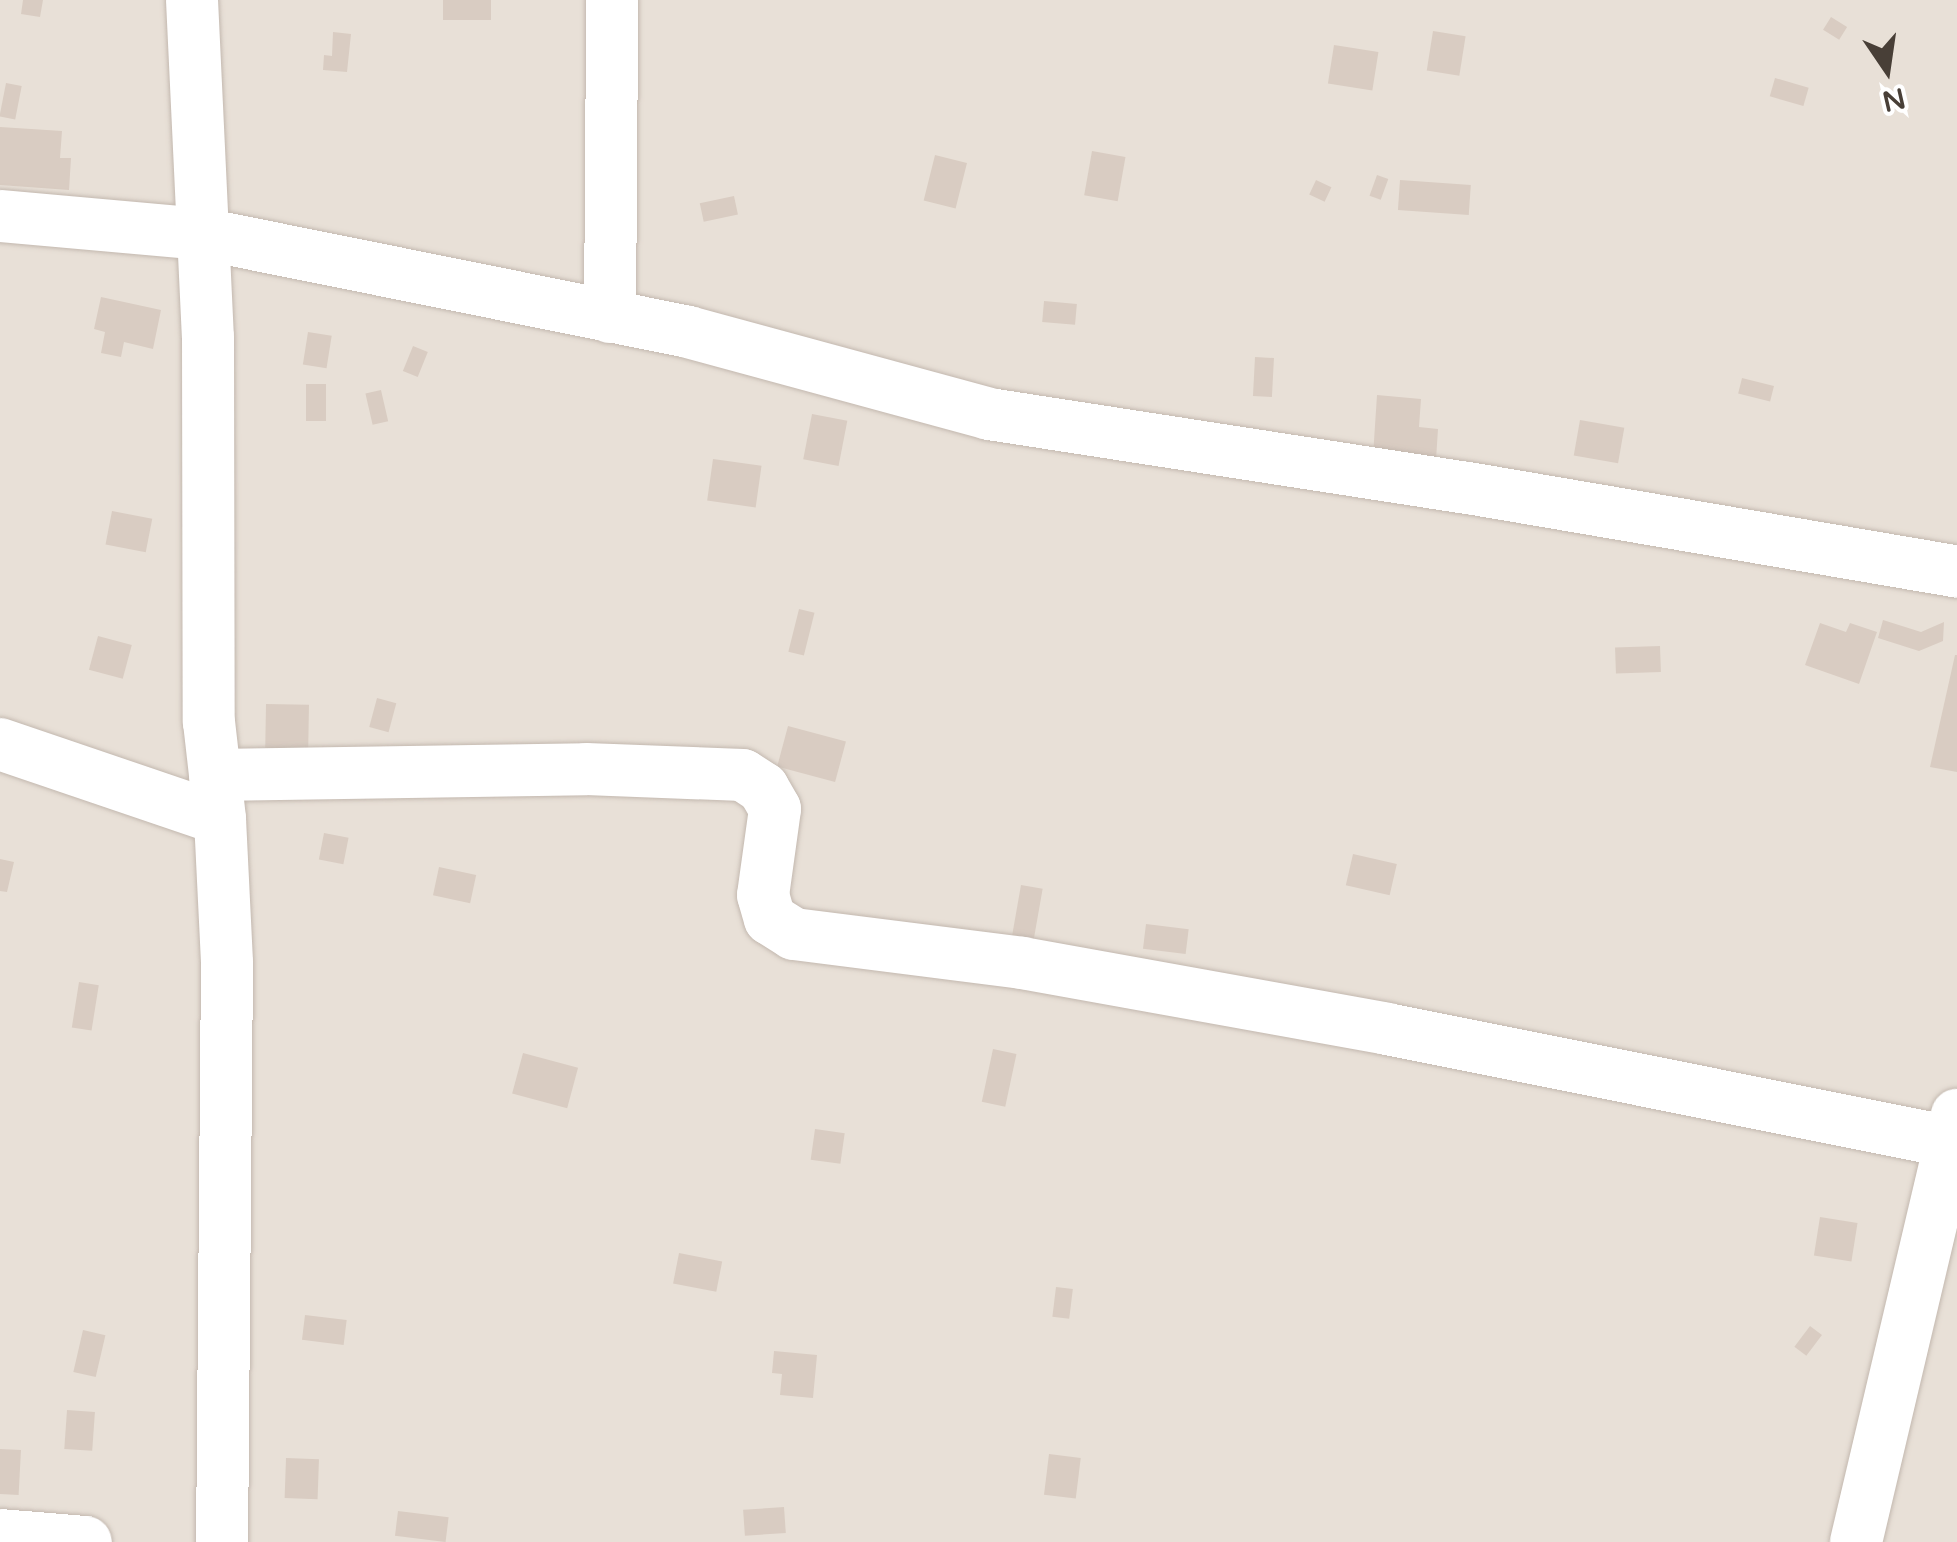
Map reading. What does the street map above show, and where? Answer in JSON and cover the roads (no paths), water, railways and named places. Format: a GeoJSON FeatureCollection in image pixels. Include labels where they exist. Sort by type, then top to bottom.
{"type":"FeatureCollection","features":[{"type":"Feature","properties":{"kind":"street"},"geometry":{"type":"LineString","coordinates":[[192,0],[208,336],[209,722],[218,797],[227,963],[222,1542]]}},
{"type":"Feature","properties":{"kind":"street"},"geometry":{"type":"LineString","coordinates":[[610,317],[612,0]]}},
{"type":"Feature","properties":{"kind":"street"},"geometry":{"type":"LineString","coordinates":[[0,216],[203,234],[688,332],[989,414],[1468,488],[1957,572]]}},
{"type":"Feature","properties":{"kind":"street"},"geometry":{"type":"LineString","coordinates":[[0,744],[218,797],[586,769],[743,776],[763,788],[775,810],[763,896],[770,919],[794,934],[1118,980],[1954,1128],[1856,1542]]}},
{"type":"Feature","properties":{"kind":"street"},"geometry":{"type":"LineString","coordinates":[[0,1535],[86,1542]]}}]}
